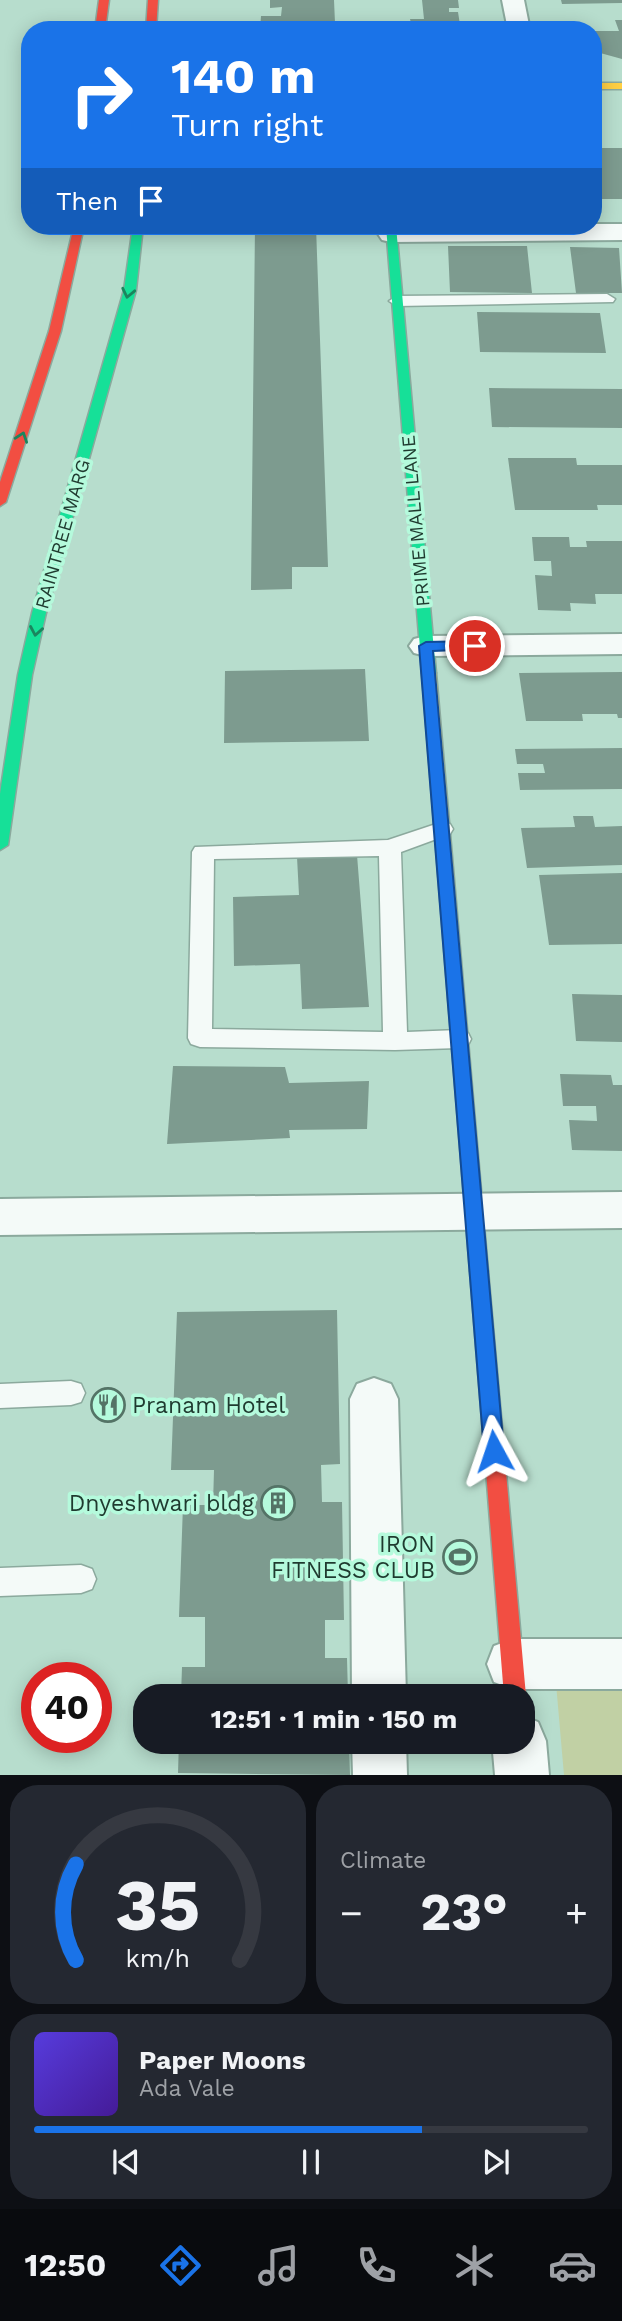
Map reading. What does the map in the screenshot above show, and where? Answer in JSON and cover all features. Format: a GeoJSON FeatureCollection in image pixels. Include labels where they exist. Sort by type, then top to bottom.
{"type":"FeatureCollection","features":[{"type":"Feature","properties":{"kind":"main road"},"geometry":{"type":"LineString","coordinates":[[101,21],[104,0]]}},
{"type":"Feature","properties":{"kind":"main road"},"geometry":{"type":"LineString","coordinates":[[151,21],[153,0]]}},
{"type":"Feature","properties":{"kind":"main road"},"geometry":{"type":"LineString","coordinates":[[602,86],[622,86]]}},
{"type":"Feature","properties":{"kind":"main road"},"geometry":{"type":"LineString","coordinates":[[0,502],[55,336],[68,289],[77,235]]}},
{"type":"Feature","properties":{"kind":"main road","name":"RAINTREE MARG"},"geometry":{"type":"LineString","coordinates":[[0,845],[25,675],[39,612],[130,290],[137,235]]}},
{"type":"Feature","properties":{"kind":"main road","name":"PRIME MALL LANE"},"geometry":{"type":"LineString","coordinates":[[391,235],[514,1680]]}},
{"type":"Feature","properties":{"kind":"street"},"geometry":{"type":"LineString","coordinates":[[513,0],[517,21]]}},
{"type":"Feature","properties":{"kind":"street"},"geometry":{"type":"LineString","coordinates":[[602,232],[622,232]]}},
{"type":"Feature","properties":{"kind":"street"},"geometry":{"type":"LineString","coordinates":[[426,646],[622,645]]}},
{"type":"Feature","properties":{"kind":"street"},"geometry":{"type":"LineString","coordinates":[[0,1217],[622,1210]]}},
{"type":"Feature","properties":{"kind":"street"},"geometry":{"type":"LineString","coordinates":[[374,1399],[379,1684]]}},
{"type":"Feature","properties":{"kind":"street"},"geometry":{"type":"LineString","coordinates":[[514,1680],[622,1664]]}},
{"type":"Feature","properties":{"kind":"street"},"geometry":{"type":"LineString","coordinates":[[379,1754],[380,1775]]}},
{"type":"Feature","properties":{"kind":"street"},"geometry":{"type":"LineString","coordinates":[[520,1754],[522,1775]]}},
{"type":"Feature","properties":{"kind":"lane"},"geometry":{"type":"LineString","coordinates":[[397,302],[607,299]]}},
{"type":"Feature","properties":{"kind":"lane"},"geometry":{"type":"LineString","coordinates":[[442,830],[390,848],[203,852],[200,1038],[395,1041],[459,1038]]}},
{"type":"Feature","properties":{"kind":"lane"},"geometry":{"type":"LineString","coordinates":[[390,848],[395,1041]]}},
{"type":"Feature","properties":{"kind":"lane"},"geometry":{"type":"LineString","coordinates":[[0,1396],[71,1393]]}},
{"type":"Feature","properties":{"kind":"lane"},"geometry":{"type":"LineString","coordinates":[[0,1581],[80,1580]]}},
{"type":"Feature","properties":{"kind":"green space"},"geometry":{"type":"Polygon","coordinates":[[[555,1672],[622,1673],[622,1775],[564,1775],[555,1672]]]}},
{"type":"Feature","properties":{"kind":"building"},"geometry":{"type":"Polygon","coordinates":[[[270,0],[334,0],[335,21],[261,21],[261,16],[281,16],[282,7],[270,8],[270,0]]]}},
{"type":"Feature","properties":{"kind":"building"},"geometry":{"type":"Polygon","coordinates":[[[422,0],[458,0],[459,8],[449,8],[449,12],[458,12],[459,21],[410,19],[424,19],[422,0]]]}},
{"type":"Feature","properties":{"kind":"building"},"geometry":{"type":"Polygon","coordinates":[[[561,0],[622,0],[622,3],[562,4],[561,0]]]}},
{"type":"Feature","properties":{"kind":"building"},"geometry":{"type":"Polygon","coordinates":[[[615,20],[622,20],[622,59],[602,53],[602,31],[619,31],[615,20]]]}},
{"type":"Feature","properties":{"kind":"building"},"geometry":{"type":"Polygon","coordinates":[[[602,148],[622,148],[622,199],[602,199],[602,148]]]}},
{"type":"Feature","properties":{"kind":"building"},"geometry":{"type":"Polygon","coordinates":[[[255,235],[316,235],[328,567],[292,567],[292,589],[251,590],[255,235]]]}},
{"type":"Feature","properties":{"kind":"building"},"geometry":{"type":"Polygon","coordinates":[[[448,246],[527,246],[532,293],[450,292],[448,246]]]}},
{"type":"Feature","properties":{"kind":"building"},"geometry":{"type":"Polygon","coordinates":[[[570,247],[619,248],[622,293],[576,293],[570,247]]]}},
{"type":"Feature","properties":{"kind":"building"},"geometry":{"type":"Polygon","coordinates":[[[477,312],[600,313],[606,353],[480,352],[477,312]]]}},
{"type":"Feature","properties":{"kind":"building"},"geometry":{"type":"Polygon","coordinates":[[[489,388],[622,389],[622,428],[492,427],[489,388]]]}},
{"type":"Feature","properties":{"kind":"building"},"geometry":{"type":"Polygon","coordinates":[[[508,458],[576,458],[577,465],[622,465],[622,505],[597,505],[598,510],[515,510],[508,458]]]}},
{"type":"Feature","properties":{"kind":"building"},"geometry":{"type":"Polygon","coordinates":[[[532,537],[569,537],[570,547],[587,547],[586,541],[622,541],[622,594],[595,594],[596,604],[570,603],[571,611],[538,610],[535,575],[552,576],[551,561],[534,561],[532,537]]]}},
{"type":"Feature","properties":{"kind":"building"},"geometry":{"type":"Polygon","coordinates":[[[365,669],[369,741],[224,743],[225,671],[365,669]]]}},
{"type":"Feature","properties":{"kind":"building"},"geometry":{"type":"Polygon","coordinates":[[[622,672],[622,718],[618,718],[617,714],[582,714],[583,721],[526,721],[519,673],[622,672]]]}},
{"type":"Feature","properties":{"kind":"building"},"geometry":{"type":"Polygon","coordinates":[[[622,748],[622,789],[520,790],[518,773],[545,773],[543,764],[517,764],[515,749],[622,748]]]}},
{"type":"Feature","properties":{"kind":"building"},"geometry":{"type":"Polygon","coordinates":[[[573,816],[593,816],[595,827],[622,826],[622,865],[527,868],[521,828],[575,827],[573,816]]]}},
{"type":"Feature","properties":{"kind":"building"},"geometry":{"type":"Polygon","coordinates":[[[357,855],[369,1007],[302,1009],[300,964],[234,966],[233,897],[299,895],[297,857],[357,855]]]}},
{"type":"Feature","properties":{"kind":"building"},"geometry":{"type":"Polygon","coordinates":[[[622,873],[622,944],[549,945],[539,875],[622,873]]]}},
{"type":"Feature","properties":{"kind":"building"},"geometry":{"type":"Polygon","coordinates":[[[572,994],[622,995],[622,1042],[576,1041],[572,994]]]}},
{"type":"Feature","properties":{"kind":"building"},"geometry":{"type":"Polygon","coordinates":[[[173,1066],[285,1067],[289,1083],[369,1081],[367,1129],[289,1130],[290,1138],[167,1144],[173,1066]]]}},
{"type":"Feature","properties":{"kind":"building"},"geometry":{"type":"Polygon","coordinates":[[[560,1074],[611,1075],[613,1085],[622,1085],[622,1151],[572,1150],[569,1120],[597,1121],[596,1106],[563,1106],[560,1074]]]}},
{"type":"Feature","properties":{"kind":"building","name":"Dnyeshwari bldg"},"geometry":{"type":"Polygon","coordinates":[[[337,1310],[340,1464],[321,1465],[322,1502],[342,1502],[344,1620],[325,1620],[325,1658],[347,1658],[348,1684],[181,1684],[182,1667],[205,1667],[205,1617],[179,1617],[183,1505],[213,1505],[214,1470],[171,1470],[177,1312],[337,1310]]]}},
{"type":"Feature","properties":{"kind":"building"},"geometry":{"type":"Polygon","coordinates":[[[179,1754],[349,1754],[350,1775],[178,1773],[179,1754]]]}},
{"type":"Feature","properties":{"kind":"traffic: fast"},"geometry":{"type":"LineString","coordinates":[[0,845],[25,675],[39,613],[130,290],[137,235]]}},
{"type":"Feature","properties":{"kind":"traffic: fast"},"geometry":{"type":"LineString","coordinates":[[392,235],[429,673]]}},
{"type":"Feature","properties":{"kind":"traffic: slow"},"geometry":{"type":"LineString","coordinates":[[602,86],[622,86]]}},
{"type":"Feature","properties":{"kind":"traffic: slow"},"geometry":{"type":"LineString","coordinates":[[429,673],[479,1271]]}},
{"type":"Feature","properties":{"kind":"traffic: jam"},"geometry":{"type":"LineString","coordinates":[[101,21],[104,0]]}},
{"type":"Feature","properties":{"kind":"traffic: jam"},"geometry":{"type":"LineString","coordinates":[[152,21],[153,0]]}},
{"type":"Feature","properties":{"kind":"traffic: jam"},"geometry":{"type":"LineString","coordinates":[[0,502],[55,331],[77,235]]}},
{"type":"Feature","properties":{"kind":"traffic: jam"},"geometry":{"type":"LineString","coordinates":[[479,1271],[514,1684]]}},
{"type":"Feature","properties":{"kind":"place","name":"Pranam Hotel"},"geometry":{"type":"Point","coordinates":[108,1405]}},
{"type":"Feature","properties":{"kind":"place","name":"Dnyeshwari bldg"},"geometry":{"type":"Point","coordinates":[278,1503]}},
{"type":"Feature","properties":{"kind":"place","name":"IRON FITNESS CLUB"},"geometry":{"type":"Point","coordinates":[460,1557]}},
{"type":"Feature","properties":{"kind":"route"},"geometry":{"type":"LineString","coordinates":[[475,646],[426,646],[494,1451]]}}]}
